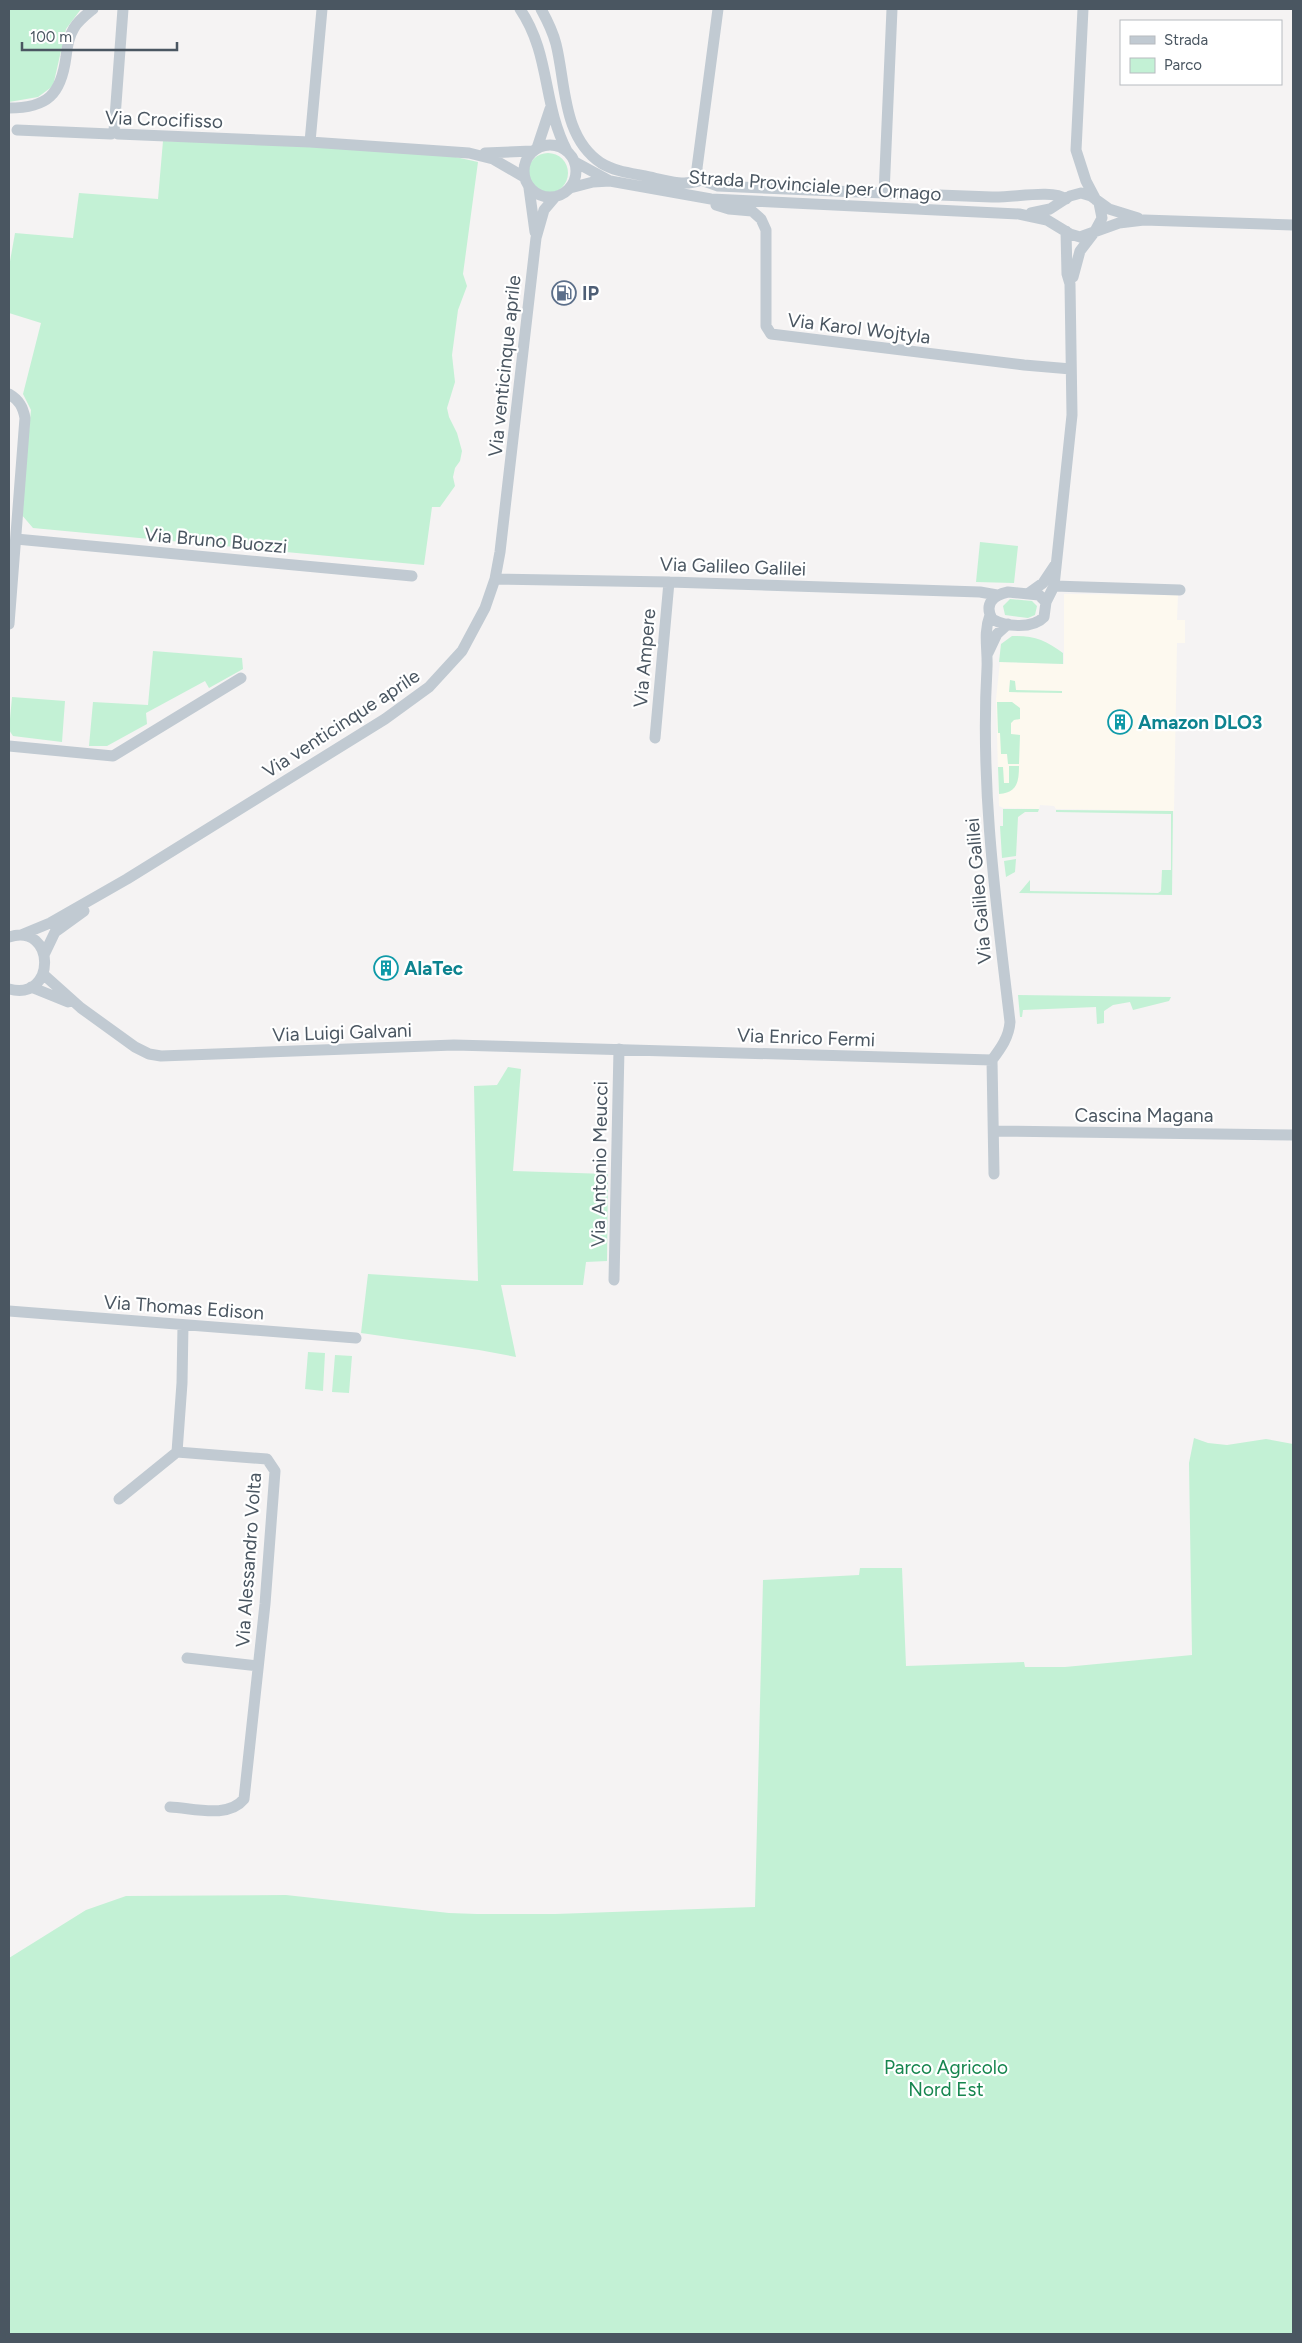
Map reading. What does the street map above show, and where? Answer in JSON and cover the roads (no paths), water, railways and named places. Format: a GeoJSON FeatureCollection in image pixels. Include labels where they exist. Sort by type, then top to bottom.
{"type":"FeatureCollection","features":[{"type":"Feature","properties":{"kind":"street"},"geometry":{"type":"LineString","coordinates":[[9,108],[26,108],[44,103],[56,92],[63,77],[68,43],[74,27],[93,9]]}},
{"type":"Feature","properties":{"kind":"street"},"geometry":{"type":"LineString","coordinates":[[114,131],[123,9]]}},
{"type":"Feature","properties":{"kind":"street"},"geometry":{"type":"LineString","coordinates":[[310,142],[318,9]]}},
{"type":"Feature","properties":{"kind":"street"},"geometry":{"type":"LineString","coordinates":[[469,153],[493,158],[524,177],[530,188],[541,196],[555,197],[570,188],[576,175],[575,162],[567,151],[550,108],[540,49],[520,9]]}},
{"type":"Feature","properties":{"kind":"street"},"geometry":{"type":"LineString","coordinates":[[541,9],[556,43],[571,121],[578,139],[601,163],[616,170],[687,184],[701,180],[718,186],[1005,198],[1051,193],[1066,199]]}},
{"type":"Feature","properties":{"kind":"street"},"geometry":{"type":"LineString","coordinates":[[701,180],[697,168],[718,9]]}},
{"type":"Feature","properties":{"kind":"street"},"geometry":{"type":"LineString","coordinates":[[884,194],[892,9]]}},
{"type":"Feature","properties":{"kind":"street"},"geometry":{"type":"LineString","coordinates":[[1070,284],[1080,251],[1095,232],[1102,218],[1098,202],[1087,184],[1080,166],[1076,148],[1082,9]]}},
{"type":"Feature","properties":{"kind":"street"},"geometry":{"type":"LineString","coordinates":[[524,177],[525,163],[535,150],[544,131],[550,108]]}},
{"type":"Feature","properties":{"kind":"street","name":"Via Crocifisso"},"geometry":{"type":"LineString","coordinates":[[17,130],[111,134],[114,131],[118,134],[310,142],[469,153]]}},
{"type":"Feature","properties":{"kind":"street"},"geometry":{"type":"LineString","coordinates":[[469,153],[535,150],[552,145],[567,151]]}},
{"type":"Feature","properties":{"kind":"street","name":"Strada Provinciale per Ornago"},"geometry":{"type":"LineString","coordinates":[[575,162],[610,181]]}},
{"type":"Feature","properties":{"kind":"street"},"geometry":{"type":"LineString","coordinates":[[969,591],[990,611],[996,621],[1024,625],[1040,621],[1046,612],[1046,602],[1054,586],[1072,415],[1070,284],[1065,229],[1059,216],[1066,199],[1078,181],[1080,166]]}},
{"type":"Feature","properties":{"kind":"street","name":"Strada Provinciale per Ornago"},"geometry":{"type":"LineString","coordinates":[[570,188],[593,182],[610,181],[695,197],[745,202],[1019,214],[1041,218],[1080,236],[1119,223],[1144,220],[1293,225]]}},
{"type":"Feature","properties":{"kind":"street","name":"Via venticinque aprile"},"geometry":{"type":"LineString","coordinates":[[530,188],[536,238]]}},
{"type":"Feature","properties":{"kind":"street","name":"Strada Provinciale per Ornago"},"geometry":{"type":"LineString","coordinates":[[1019,214],[1046,210],[1066,199],[1083,193],[1119,213],[1144,220]]}},
{"type":"Feature","properties":{"kind":"street","name":"Via venticinque aprile"},"geometry":{"type":"LineString","coordinates":[[9,937],[21,935],[50,923],[127,879],[372,728],[429,687],[453,663],[470,639],[485,608],[495,579],[503,529],[536,238],[544,210],[555,197]]}},
{"type":"Feature","properties":{"kind":"street","name":"Via Karol Wojtyla"},"geometry":{"type":"LineString","coordinates":[[695,197],[730,209],[752,211],[761,219],[766,230],[766,326],[771,334],[1014,364],[1072,369]]}},
{"type":"Feature","properties":{"kind":"street"},"geometry":{"type":"LineString","coordinates":[[9,394],[19,401],[24,409],[25,418],[9,624]]}},
{"type":"Feature","properties":{"kind":"street","name":"Via Bruno Buozzi"},"geometry":{"type":"LineString","coordinates":[[16,539],[412,576]]}},
{"type":"Feature","properties":{"kind":"street"},"geometry":{"type":"LineString","coordinates":[[1029,593],[1043,583],[1055,565]]}},
{"type":"Feature","properties":{"kind":"street","name":"Via Galileo Galilei"},"geometry":{"type":"LineString","coordinates":[[495,579],[969,591],[997,595]]}},
{"type":"Feature","properties":{"kind":"street","name":"Via Ampere"},"geometry":{"type":"LineString","coordinates":[[655,738],[668,582]]}},
{"type":"Feature","properties":{"kind":"street"},"geometry":{"type":"LineString","coordinates":[[1054,586],[1180,590]]}},
{"type":"Feature","properties":{"kind":"street"},"geometry":{"type":"LineString","coordinates":[[990,611],[997,595],[1008,592],[1039,595],[1046,602]]}},
{"type":"Feature","properties":{"kind":"street","name":"Via Galileo Galilei"},"geometry":{"type":"LineString","coordinates":[[990,611],[986,625],[988,653],[986,706],[989,842],[1010,1022],[1005,1040],[992,1060]]}},
{"type":"Feature","properties":{"kind":"street"},"geometry":{"type":"LineString","coordinates":[[988,653],[997,634],[1008,624]]}},
{"type":"Feature","properties":{"kind":"street"},"geometry":{"type":"LineString","coordinates":[[9,746],[113,756],[242,678]]}},
{"type":"Feature","properties":{"kind":"street","name":"Via venticinque aprile"},"geometry":{"type":"LineString","coordinates":[[44,955],[55,932],[127,879]]}},
{"type":"Feature","properties":{"kind":"street"},"geometry":{"type":"LineString","coordinates":[[10,992],[31,987],[43,974],[44,955],[36,941],[21,935]]}},
{"type":"Feature","properties":{"kind":"street","name":"Via Luigi Galvani"},"geometry":{"type":"LineString","coordinates":[[43,974],[81,1008],[142,1052],[161,1056],[454,1045],[619,1049]]}},
{"type":"Feature","properties":{"kind":"street","name":"Via Luigi Galvani"},"geometry":{"type":"LineString","coordinates":[[31,987],[81,1008]]}},
{"type":"Feature","properties":{"kind":"street","name":"Via Enrico Fermi"},"geometry":{"type":"LineString","coordinates":[[619,1049],[992,1060]]}},
{"type":"Feature","properties":{"kind":"street","name":"Via Antonio Meucci"},"geometry":{"type":"LineString","coordinates":[[614,1280],[619,1049]]}},
{"type":"Feature","properties":{"kind":"street"},"geometry":{"type":"LineString","coordinates":[[992,1060],[994,1174]]}},
{"type":"Feature","properties":{"kind":"street","name":"Cascina Magana"},"geometry":{"type":"LineString","coordinates":[[994,1131],[1293,1135]]}},
{"type":"Feature","properties":{"kind":"street","name":"Via Thomas Edison"},"geometry":{"type":"LineString","coordinates":[[9,1311],[356,1338]]}},
{"type":"Feature","properties":{"kind":"street"},"geometry":{"type":"LineString","coordinates":[[119,1499],[177,1452],[182,1383],[183,1325]]}},
{"type":"Feature","properties":{"kind":"street","name":"Via Alessandro Volta"},"geometry":{"type":"LineString","coordinates":[[170,1807],[229,1811],[238,1806],[244,1799],[275,1471],[267,1459],[177,1452]]}},
{"type":"Feature","properties":{"kind":"street","name":"Via Alessandro Volta"},"geometry":{"type":"LineString","coordinates":[[187,1658],[258,1666]]}},
{"type":"Feature","properties":{"kind":"place","name":"IP"},"geometry":{"type":"Point","coordinates":[564,293]}},
{"type":"Feature","properties":{"kind":"place","name":"Amazon DLO3"},"geometry":{"type":"Point","coordinates":[1120,722]}},
{"type":"Feature","properties":{"kind":"place","name":"AlaTec"},"geometry":{"type":"Point","coordinates":[386,968]}},
{"type":"Feature","properties":{"kind":"park label","name":"Parco Agricolo Nord Est"},"geometry":{"type":"Point","coordinates":[946,2078]}}]}
